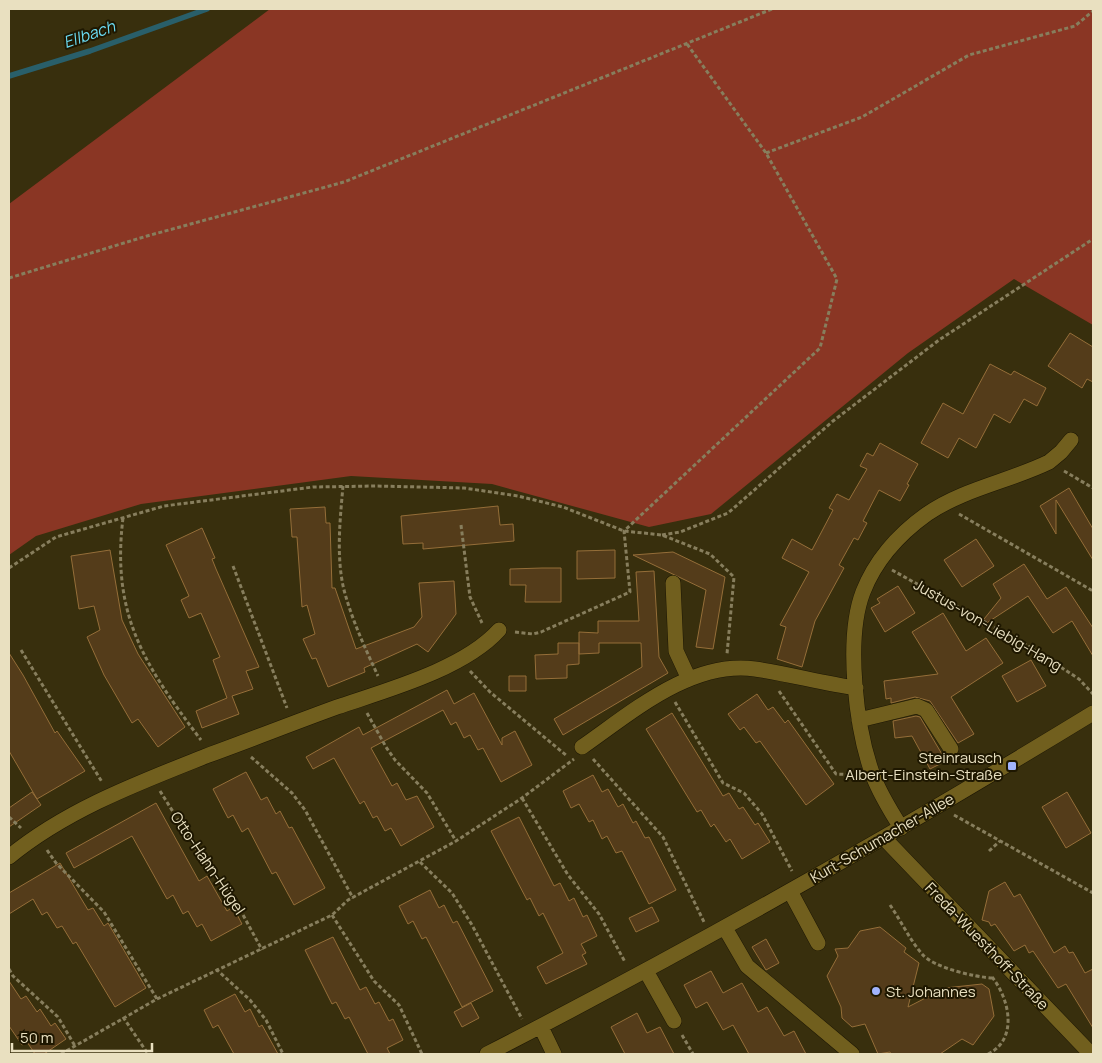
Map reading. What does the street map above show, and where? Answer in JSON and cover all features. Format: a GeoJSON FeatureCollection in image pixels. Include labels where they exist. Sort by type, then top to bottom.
{"type":"FeatureCollection","features":[{"type":"Feature","properties":{"kind":"street"},"geometry":{"type":"LineString","coordinates":[[901,828],[883,799],[873,776],[859,720],[854,645],[857,617],[863,592],[878,562],[910,526],[943,504],[1049,462],[1061,452],[1070,440]]}},
{"type":"Feature","properties":{"kind":"street"},"geometry":{"type":"LineString","coordinates":[[673,584],[676,651],[689,679]]}},
{"type":"Feature","properties":{"kind":"street"},"geometry":{"type":"LineString","coordinates":[[9,857],[37,835],[152,777],[293,723],[385,691],[460,658],[495,634]]}},
{"type":"Feature","properties":{"kind":"street"},"geometry":{"type":"LineString","coordinates":[[582,747],[668,688],[699,674],[753,669],[856,688]]}},
{"type":"Feature","properties":{"kind":"street"},"geometry":{"type":"LineString","coordinates":[[859,720],[917,706],[926,710],[951,749]]}},
{"type":"Feature","properties":{"kind":"street","name":"Kurt-Schumacher-Allee"},"geometry":{"type":"LineString","coordinates":[[487,1054],[711,936],[884,838],[1093,713]]}},
{"type":"Feature","properties":{"kind":"street","name":"Freda-Wuesthoff-Straße"},"geometry":{"type":"LineString","coordinates":[[884,838],[1091,1054]]}},
{"type":"Feature","properties":{"kind":"street"},"geometry":{"type":"LineString","coordinates":[[795,888],[818,944]]}},
{"type":"Feature","properties":{"kind":"street"},"geometry":{"type":"LineString","coordinates":[[725,928],[747,966],[852,1054]]}},
{"type":"Feature","properties":{"kind":"street"},"geometry":{"type":"LineString","coordinates":[[640,975],[674,1021]]}},
{"type":"Feature","properties":{"kind":"street"},"geometry":{"type":"LineString","coordinates":[[535,1030],[554,1054]]}},
{"type":"Feature","properties":{"kind":"path"},"geometry":{"type":"LineString","coordinates":[[9,278],[147,236],[344,182],[772,9]]}},
{"type":"Feature","properties":{"kind":"path"},"geometry":{"type":"LineString","coordinates":[[766,153],[862,117],[970,55],[1075,26],[1093,11]]}},
{"type":"Feature","properties":{"kind":"path"},"geometry":{"type":"LineString","coordinates":[[624,531],[820,348],[837,279],[766,153],[688,44]]}},
{"type":"Feature","properties":{"kind":"path"},"geometry":{"type":"LineString","coordinates":[[9,568],[56,537],[164,506],[229,497],[343,486],[464,488],[518,496],[563,507],[624,531],[662,535],[680,532],[728,513],[834,421],[939,340],[1093,239]]}},
{"type":"Feature","properties":{"kind":"path"},"geometry":{"type":"LineString","coordinates":[[1049,462],[1093,488]]}},
{"type":"Feature","properties":{"kind":"path"},"geometry":{"type":"LineString","coordinates":[[343,486],[340,553],[343,588],[353,621],[385,691]]}},
{"type":"Feature","properties":{"kind":"path"},"geometry":{"type":"LineString","coordinates":[[943,504],[1093,590]]}},
{"type":"Feature","properties":{"kind":"path"},"geometry":{"type":"LineString","coordinates":[[123,518],[119,551],[123,587],[130,621],[141,652],[164,692],[212,754]]}},
{"type":"Feature","properties":{"kind":"path"},"geometry":{"type":"LineString","coordinates":[[461,525],[470,597],[474,610],[495,634],[533,634],[630,592],[624,531]]}},
{"type":"Feature","properties":{"kind":"path"},"geometry":{"type":"LineString","coordinates":[[662,535],[710,554],[734,577],[727,657],[728,670]]}},
{"type":"Feature","properties":{"kind":"path","name":"Justus-von-Liebig-Hang"},"geometry":{"type":"LineString","coordinates":[[878,562],[1028,646],[1079,679],[1093,694]]}},
{"type":"Feature","properties":{"kind":"path"},"geometry":{"type":"LineString","coordinates":[[233,566],[293,723]]}},
{"type":"Feature","properties":{"kind":"path"},"geometry":{"type":"LineString","coordinates":[[21,650],[111,796]]}},
{"type":"Feature","properties":{"kind":"path"},"geometry":{"type":"LineString","coordinates":[[460,658],[490,692],[573,761]]}},
{"type":"Feature","properties":{"kind":"path"},"geometry":{"type":"LineString","coordinates":[[766,672],[836,774],[873,776]]}},
{"type":"Feature","properties":{"kind":"path","name":"Kurt-Schumacher-Allee"},"geometry":{"type":"LineString","coordinates":[[668,688],[723,783],[744,794],[762,814],[795,888]]}},
{"type":"Feature","properties":{"kind":"path"},"geometry":{"type":"LineString","coordinates":[[359,700],[386,747],[395,760],[427,793],[456,841]]}},
{"type":"Feature","properties":{"kind":"path"},"geometry":{"type":"LineString","coordinates":[[242,743],[253,761],[292,794],[305,810],[353,898]]}},
{"type":"Feature","properties":{"kind":"path"},"geometry":{"type":"LineString","coordinates":[[62,1054],[157,999],[216,969],[262,950],[332,915],[353,898],[456,841],[522,798],[573,761],[582,747],[663,837],[711,936]]}},
{"type":"Feature","properties":{"kind":"path","name":"Otto-Hahn-Hügel"},"geometry":{"type":"LineString","coordinates":[[152,777],[202,858],[235,900],[262,950]]}},
{"type":"Feature","properties":{"kind":"path"},"geometry":{"type":"LineString","coordinates":[[522,798],[568,875],[599,914],[640,975]]}},
{"type":"Feature","properties":{"kind":"path"},"geometry":{"type":"LineString","coordinates":[[938,806],[1093,893]]}},
{"type":"Feature","properties":{"kind":"path"},"geometry":{"type":"LineString","coordinates":[[37,835],[56,864],[104,912],[157,999]]}},
{"type":"Feature","properties":{"kind":"path"},"geometry":{"type":"LineString","coordinates":[[989,851],[1000,841]]}},
{"type":"Feature","properties":{"kind":"path"},"geometry":{"type":"LineString","coordinates":[[420,862],[452,893],[535,1030]]}},
{"type":"Feature","properties":{"kind":"path"},"geometry":{"type":"LineString","coordinates":[[890,905],[924,956],[958,972],[976,977],[992,978],[1001,988],[1009,1014],[1005,1036],[988,1054]]}},
{"type":"Feature","properties":{"kind":"path"},"geometry":{"type":"LineString","coordinates":[[332,915],[368,974],[399,1005],[422,1054]]}},
{"type":"Feature","properties":{"kind":"path"},"geometry":{"type":"LineString","coordinates":[[992,978],[1005,965]]}},
{"type":"Feature","properties":{"kind":"path"},"geometry":{"type":"LineString","coordinates":[[9,969],[13,976],[58,1017],[76,1046]]}},
{"type":"Feature","properties":{"kind":"path"},"geometry":{"type":"LineString","coordinates":[[216,969],[250,1000],[266,1020],[283,1054]]}},
{"type":"Feature","properties":{"kind":"path"},"geometry":{"type":"LineString","coordinates":[[123,1017],[148,1054]]}},
{"type":"Feature","properties":{"kind":"path"},"geometry":{"type":"LineString","coordinates":[[674,1021],[693,1054]]}},
{"type":"Feature","properties":{"kind":"shaded area"},"geometry":{"type":"Polygon","coordinates":[[[270,9],[1093,9],[1093,325],[1014,279],[908,353],[711,514],[649,527],[492,484],[351,476],[141,504],[36,536],[9,555],[9,204],[270,9]]]}},
{"type":"Feature","properties":{"kind":"building"},"geometry":{"type":"Polygon","coordinates":[[[1070,333],[1093,347],[1093,382],[1087,379],[1082,388],[1048,366],[1070,333]]]}},
{"type":"Feature","properties":{"kind":"building"},"geometry":{"type":"Polygon","coordinates":[[[990,364],[1011,375],[1014,371],[1046,388],[1037,406],[1024,399],[1010,423],[994,414],[976,448],[959,438],[948,458],[921,443],[943,403],[963,414],[990,364]]]}},
{"type":"Feature","properties":{"kind":"building"},"geometry":{"type":"Polygon","coordinates":[[[880,443],[918,464],[907,484],[909,485],[900,501],[879,490],[863,521],[867,523],[858,540],[854,538],[839,565],[844,568],[815,621],[802,667],[777,659],[786,627],[780,625],[809,572],[782,558],[792,539],[812,550],[833,510],[829,508],[837,494],[849,500],[867,469],[860,466],[867,453],[873,456],[880,443]]]}},
{"type":"Feature","properties":{"kind":"building"},"geometry":{"type":"Polygon","coordinates":[[[1069,488],[1093,529],[1093,560],[1056,500],[1056,534],[1040,506],[1069,488]]]}},
{"type":"Feature","properties":{"kind":"building"},"geometry":{"type":"Polygon","coordinates":[[[498,506],[500,525],[513,524],[514,541],[423,549],[423,543],[403,544],[401,516],[498,506]]]}},
{"type":"Feature","properties":{"kind":"building"},"geometry":{"type":"Polygon","coordinates":[[[325,507],[326,523],[330,523],[332,588],[335,588],[356,649],[414,627],[422,617],[419,583],[454,581],[456,614],[428,652],[417,644],[364,668],[365,672],[328,687],[316,658],[312,659],[303,639],[315,634],[307,605],[302,607],[297,537],[292,537],[290,509],[325,507]]]}},
{"type":"Feature","properties":{"kind":"building"},"geometry":{"type":"Polygon","coordinates":[[[202,528],[215,558],[212,559],[216,569],[259,667],[246,671],[253,689],[232,696],[239,714],[202,728],[196,711],[227,698],[213,660],[220,657],[201,613],[189,618],[181,600],[189,596],[166,545],[202,528]]]}},
{"type":"Feature","properties":{"kind":"building"},"geometry":{"type":"Polygon","coordinates":[[[976,539],[994,566],[962,587],[944,560],[976,539]]]}},
{"type":"Feature","properties":{"kind":"building"},"geometry":{"type":"Polygon","coordinates":[[[110,550],[122,620],[138,654],[185,727],[158,747],[138,719],[132,723],[104,675],[87,637],[100,630],[94,606],[79,609],[71,556],[110,550]]]}},
{"type":"Feature","properties":{"kind":"building"},"geometry":{"type":"Polygon","coordinates":[[[615,550],[615,578],[577,579],[577,551],[615,550]]]}},
{"type":"Feature","properties":{"kind":"building"},"geometry":{"type":"Polygon","coordinates":[[[673,552],[725,577],[713,649],[696,647],[706,590],[633,555],[673,552]]]}},
{"type":"Feature","properties":{"kind":"building"},"geometry":{"type":"Polygon","coordinates":[[[1024,564],[1047,599],[1066,587],[1093,628],[1093,656],[1072,621],[1053,633],[1028,596],[982,626],[980,624],[1001,598],[993,584],[1024,564]]]}},
{"type":"Feature","properties":{"kind":"building"},"geometry":{"type":"Polygon","coordinates":[[[561,568],[561,602],[525,602],[526,585],[510,585],[510,569],[561,568]]]}},
{"type":"Feature","properties":{"kind":"building"},"geometry":{"type":"Polygon","coordinates":[[[654,571],[659,657],[668,673],[563,735],[554,719],[642,667],[641,643],[599,643],[599,653],[579,654],[579,632],[598,633],[598,621],[639,621],[636,572],[654,571]]]}},
{"type":"Feature","properties":{"kind":"building"},"geometry":{"type":"Polygon","coordinates":[[[898,586],[915,613],[885,632],[871,608],[880,603],[877,599],[898,586]]]}},
{"type":"Feature","properties":{"kind":"building"},"geometry":{"type":"Polygon","coordinates":[[[943,613],[966,651],[986,638],[1003,663],[951,697],[974,734],[958,743],[930,701],[915,697],[891,703],[891,698],[886,699],[884,681],[938,674],[912,632],[943,613]]]}},
{"type":"Feature","properties":{"kind":"building"},"geometry":{"type":"Polygon","coordinates":[[[558,643],[579,643],[579,664],[567,665],[567,678],[536,679],[535,655],[558,654],[558,643]]]}},
{"type":"Feature","properties":{"kind":"building"},"geometry":{"type":"Polygon","coordinates":[[[9,653],[55,733],[57,731],[85,771],[37,799],[9,751],[9,653]]]}},
{"type":"Feature","properties":{"kind":"building"},"geometry":{"type":"Polygon","coordinates":[[[1031,660],[1046,686],[1017,702],[1002,676],[1031,660]]]}},
{"type":"Feature","properties":{"kind":"building"},"geometry":{"type":"Polygon","coordinates":[[[509,676],[526,676],[526,691],[509,691],[509,676]]]}},
{"type":"Feature","properties":{"kind":"building"},"geometry":{"type":"Polygon","coordinates":[[[447,690],[454,704],[474,693],[502,745],[502,738],[515,731],[532,765],[501,782],[483,748],[478,750],[470,735],[464,738],[456,722],[451,725],[443,710],[371,748],[392,786],[397,783],[406,800],[417,796],[434,827],[401,846],[391,828],[385,831],[377,816],[373,818],[364,801],[360,804],[334,758],[313,769],[306,757],[359,727],[363,735],[447,690]]]}},
{"type":"Feature","properties":{"kind":"building"},"geometry":{"type":"Polygon","coordinates":[[[757,694],[768,710],[773,707],[785,723],[788,720],[834,784],[806,805],[760,741],[756,743],[744,727],[740,730],[728,714],[757,694]]]}},
{"type":"Feature","properties":{"kind":"building"},"geometry":{"type":"Polygon","coordinates":[[[672,713],[723,796],[729,793],[739,809],[743,807],[755,825],[758,823],[770,842],[742,859],[730,839],[726,842],[714,824],[711,827],[701,810],[697,812],[646,729],[672,713]]]}},
{"type":"Feature","properties":{"kind":"building"},"geometry":{"type":"Polygon","coordinates":[[[916,716],[920,717],[946,761],[930,769],[912,736],[895,738],[893,721],[916,716]]]}},
{"type":"Feature","properties":{"kind":"building"},"geometry":{"type":"Polygon","coordinates":[[[246,772],[261,800],[267,797],[276,814],[280,811],[289,828],[292,827],[325,888],[294,905],[276,872],[272,874],[248,828],[242,832],[233,815],[228,818],[213,789],[246,772]]]}},
{"type":"Feature","properties":{"kind":"building"},"geometry":{"type":"Polygon","coordinates":[[[593,775],[602,792],[608,789],[618,807],[623,804],[633,823],[636,821],[645,838],[649,837],[676,890],[649,904],[622,851],[616,853],[607,836],[602,839],[593,820],[589,822],[579,804],[571,808],[563,791],[593,775]]]}},
{"type":"Feature","properties":{"kind":"building"},"geometry":{"type":"Polygon","coordinates":[[[32,792],[41,805],[9,827],[9,808],[32,792]]]}},
{"type":"Feature","properties":{"kind":"building"},"geometry":{"type":"Polygon","coordinates":[[[1067,792],[1091,833],[1066,848],[1042,807],[1067,792]]]}},
{"type":"Feature","properties":{"kind":"building"},"geometry":{"type":"Polygon","coordinates":[[[156,803],[199,881],[207,876],[227,911],[233,907],[242,924],[211,941],[202,924],[197,927],[188,911],[183,914],[173,895],[167,899],[132,836],[74,868],[66,853],[156,803]]]}},
{"type":"Feature","properties":{"kind":"building"},"geometry":{"type":"Polygon","coordinates":[[[519,817],[554,886],[560,883],[569,901],[574,898],[583,917],[587,915],[597,936],[581,944],[586,953],[582,955],[587,964],[546,984],[537,967],[563,953],[543,913],[539,916],[530,898],[527,900],[491,831],[519,817]]]}},
{"type":"Feature","properties":{"kind":"building"},"geometry":{"type":"Polygon","coordinates":[[[60,863],[88,910],[93,908],[104,926],[108,923],[146,988],[115,1007],[76,942],[73,944],[62,926],[57,928],[47,912],[42,915],[33,899],[9,914],[9,893],[60,863]]]}},
{"type":"Feature","properties":{"kind":"building"},"geometry":{"type":"Polygon","coordinates":[[[1005,882],[1014,897],[1020,894],[1054,953],[1065,946],[1069,953],[1073,952],[1085,973],[1093,969],[1093,1028],[1066,984],[1058,988],[1033,951],[1029,953],[1025,945],[1014,951],[995,924],[991,926],[989,922],[982,920],[989,891],[1005,882]]]}},
{"type":"Feature","properties":{"kind":"building"},"geometry":{"type":"Polygon","coordinates":[[[430,890],[439,908],[444,905],[453,923],[457,921],[493,991],[462,1007],[426,937],[422,939],[413,921],[408,924],[399,906],[430,890]]]}},
{"type":"Feature","properties":{"kind":"building"},"geometry":{"type":"Polygon","coordinates":[[[652,907],[659,921],[636,932],[629,918],[652,907]]]}},
{"type":"Feature","properties":{"kind":"building","name":"St. Johannes"},"geometry":{"type":"Polygon","coordinates":[[[880,927],[906,948],[904,952],[919,963],[908,1007],[945,988],[982,984],[989,989],[994,1016],[973,1045],[962,1039],[940,1054],[891,1054],[890,1052],[878,1054],[865,1024],[852,1027],[842,1018],[841,1007],[827,976],[838,956],[835,949],[848,948],[860,931],[880,927]]]}},
{"type":"Feature","properties":{"kind":"building"},"geometry":{"type":"Polygon","coordinates":[[[333,937],[360,990],[366,987],[375,1004],[379,1002],[389,1021],[393,1019],[403,1040],[387,1048],[390,1054],[368,1054],[349,1017],[345,1019],[336,1002],[332,1004],[305,950],[333,937]]]}},
{"type":"Feature","properties":{"kind":"building"},"geometry":{"type":"Polygon","coordinates":[[[766,939],[779,963],[766,970],[752,947],[766,939]]]}},
{"type":"Feature","properties":{"kind":"building"},"geometry":{"type":"Polygon","coordinates":[[[711,971],[723,993],[742,983],[758,1012],[767,1007],[784,1036],[794,1031],[806,1054],[749,1054],[733,1025],[723,1030],[707,1002],[696,1008],[684,985],[711,971]]]}},
{"type":"Feature","properties":{"kind":"building"},"geometry":{"type":"Polygon","coordinates":[[[9,981],[21,999],[26,996],[37,1012],[40,1009],[51,1026],[55,1023],[66,1039],[44,1054],[35,1054],[27,1042],[22,1045],[9,1026],[9,981]]]}},
{"type":"Feature","properties":{"kind":"building"},"geometry":{"type":"Polygon","coordinates":[[[235,994],[245,1012],[250,1009],[259,1027],[262,1025],[278,1054],[234,1054],[218,1025],[213,1028],[204,1010],[235,994]]]}},
{"type":"Feature","properties":{"kind":"building"},"geometry":{"type":"Polygon","coordinates":[[[471,1003],[479,1018],[462,1027],[454,1012],[471,1003]]]}},
{"type":"Feature","properties":{"kind":"building"},"geometry":{"type":"Polygon","coordinates":[[[637,1013],[647,1033],[660,1027],[674,1054],[625,1054],[611,1027],[637,1013]]]}},
{"type":"Feature","properties":{"kind":"waterway","name":"Ellbach"},"geometry":{"type":"LineString","coordinates":[[9,76],[90,51],[207,9]]}},
{"type":"Feature","properties":{"kind":"place","name":"Steinrausch Albert-Einstein-Straße"},"geometry":{"type":"Point","coordinates":[1012,766]}},
{"type":"Feature","properties":{"kind":"place","name":"St. Johannes"},"geometry":{"type":"Point","coordinates":[876,991]}}]}
